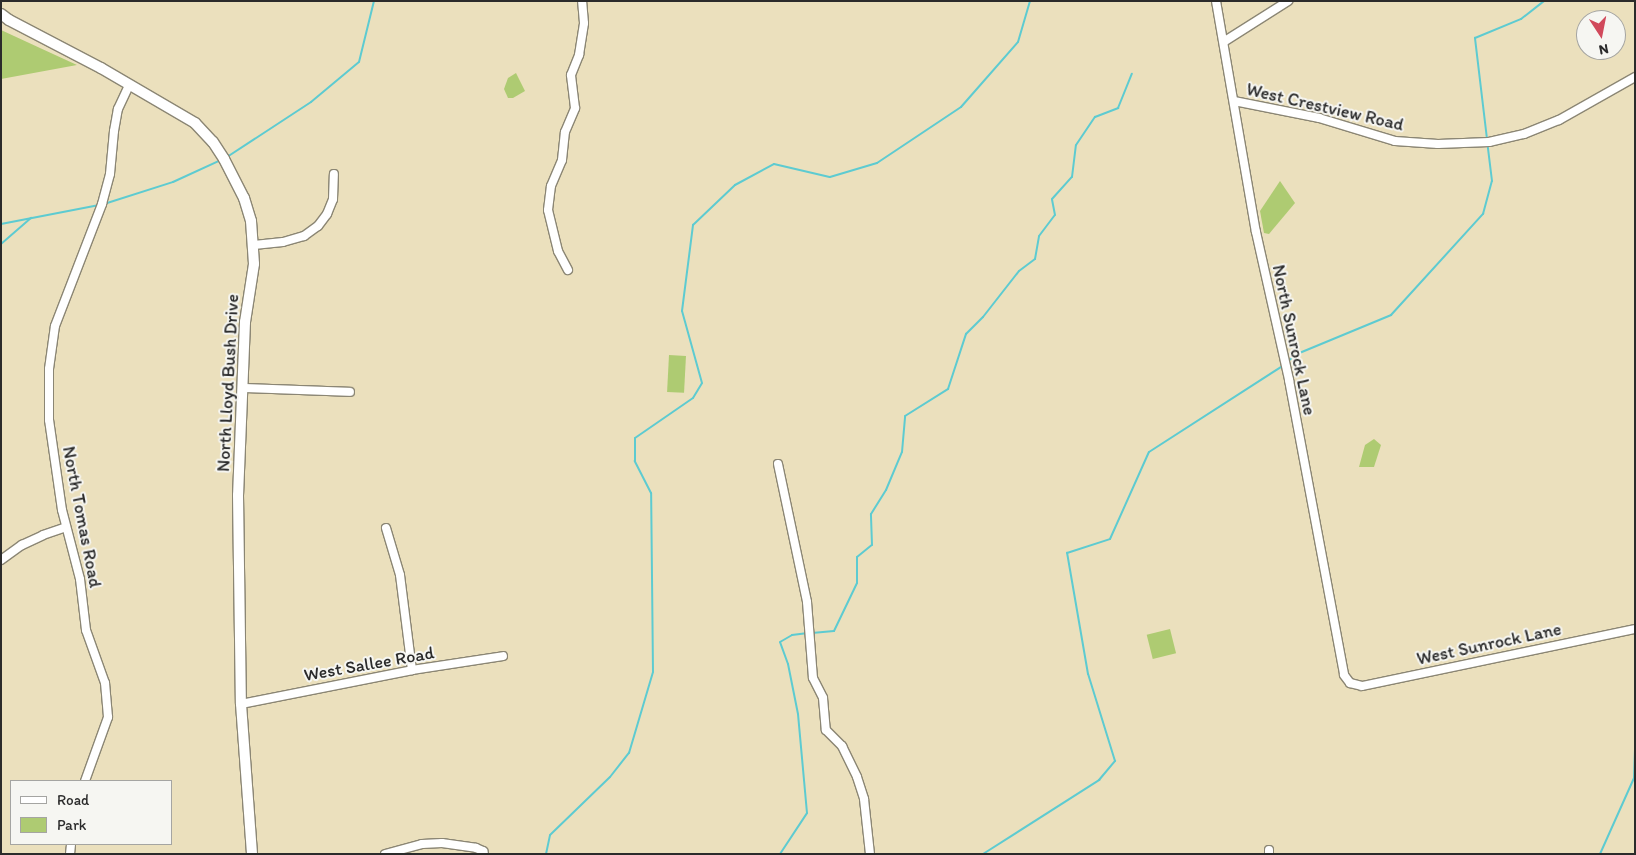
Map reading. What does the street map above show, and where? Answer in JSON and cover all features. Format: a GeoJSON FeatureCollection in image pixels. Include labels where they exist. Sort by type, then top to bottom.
{"type":"FeatureCollection","features":[{"type":"Feature","properties":{"kind":"street"},"geometry":{"type":"LineString","coordinates":[[568,270],[558,251],[548,210],[551,186],[562,160],[565,132],[575,108],[571,76],[579,55],[584,24],[582,1]]}},
{"type":"Feature","properties":{"kind":"street","name":"North Sunrock Lane"},"geometry":{"type":"LineString","coordinates":[[1216,1],[1225,41],[1258,242],[1289,380],[1341,665],[1344,675],[1350,683]]}},
{"type":"Feature","properties":{"kind":"street"},"geometry":{"type":"LineString","coordinates":[[1225,41],[1288,1]]}},
{"type":"Feature","properties":{"kind":"street","name":"North Lloyd Bush Drive"},"geometry":{"type":"LineString","coordinates":[[1,14],[194,122],[213,142],[244,198],[251,221],[254,264],[245,322],[238,495],[240,704],[252,854]]}},
{"type":"Feature","properties":{"kind":"street","name":"West Crestview Road"},"geometry":{"type":"LineString","coordinates":[[1234,101],[1319,118],[1395,141],[1438,144],[1489,142],[1524,134],[1559,120],[1635,77]]}},
{"type":"Feature","properties":{"kind":"street","name":"North Tomas Road"},"geometry":{"type":"LineString","coordinates":[[84,780],[108,717],[105,683],[86,630],[80,578],[62,510],[49,420],[48,369],[55,326],[102,204],[110,174],[118,110],[129,85]]}},
{"type":"Feature","properties":{"kind":"street"},"geometry":{"type":"LineString","coordinates":[[254,245],[283,242],[304,236],[318,226],[327,214],[333,199],[334,174]]}},
{"type":"Feature","properties":{"kind":"street"},"geometry":{"type":"LineString","coordinates":[[242,388],[350,392]]}},
{"type":"Feature","properties":{"kind":"street"},"geometry":{"type":"LineString","coordinates":[[778,464],[808,602],[813,678],[823,698],[826,730],[842,746],[857,777],[864,799],[870,854]]}},
{"type":"Feature","properties":{"kind":"street"},"geometry":{"type":"LineString","coordinates":[[1,560],[22,545],[43,535],[66,528]]}},
{"type":"Feature","properties":{"kind":"street"},"geometry":{"type":"LineString","coordinates":[[386,528],[400,574],[412,670]]}},
{"type":"Feature","properties":{"kind":"street","name":"West Sunrock Lane"},"geometry":{"type":"LineString","coordinates":[[1350,683],[1362,686],[1635,629]]}},
{"type":"Feature","properties":{"kind":"street","name":"West Sallee Road"},"geometry":{"type":"LineString","coordinates":[[240,704],[412,670],[503,656]]}},
{"type":"Feature","properties":{"kind":"street"},"geometry":{"type":"LineString","coordinates":[[385,854],[414,846],[442,842],[476,848],[483,851],[484,854]]}},
{"type":"Feature","properties":{"kind":"green space"},"geometry":{"type":"Polygon","coordinates":[[[1,30],[40,48],[77,65],[1,79],[1,30]]]}},
{"type":"Feature","properties":{"kind":"green space"},"geometry":{"type":"Polygon","coordinates":[[[516,73],[525,91],[513,98],[508,98],[504,89],[508,78],[516,73]]]}},
{"type":"Feature","properties":{"kind":"green space"},"geometry":{"type":"Polygon","coordinates":[[[1280,181],[1295,203],[1269,234],[1264,233],[1260,211],[1280,181]]]}},
{"type":"Feature","properties":{"kind":"green space"},"geometry":{"type":"Polygon","coordinates":[[[669,355],[686,356],[684,393],[667,392],[669,355]]]}},
{"type":"Feature","properties":{"kind":"green space"},"geometry":{"type":"Polygon","coordinates":[[[1374,439],[1381,445],[1374,467],[1359,467],[1365,445],[1374,439]]]}},
{"type":"Feature","properties":{"kind":"green space"},"geometry":{"type":"Polygon","coordinates":[[[1170,629],[1176,653],[1153,659],[1147,635],[1170,629]]]}},
{"type":"Feature","properties":{"kind":"waterway"},"geometry":{"type":"LineString","coordinates":[[227,157],[311,102],[359,62],[374,1]]}},
{"type":"Feature","properties":{"kind":"waterway"},"geometry":{"type":"LineString","coordinates":[[546,854],[550,835],[610,777],[629,753],[653,672],[651,493],[635,461],[635,438],[693,398],[702,383],[682,311],[693,225],[735,185],[774,164],[830,177],[877,163],[961,107],[1018,42],[1030,1]]}},
{"type":"Feature","properties":{"kind":"waterway"},"geometry":{"type":"LineString","coordinates":[[1487,139],[1475,38],[1521,19],[1544,1]]}},
{"type":"Feature","properties":{"kind":"waterway"},"geometry":{"type":"LineString","coordinates":[[812,633],[834,631],[857,583],[857,557],[872,545],[871,514],[886,490],[902,452],[905,416],[948,389],[966,334],[983,317],[1019,271],[1035,259],[1039,236],[1055,215],[1052,199],[1072,177],[1076,145],[1095,117],[1118,108],[1132,74]]}},
{"type":"Feature","properties":{"kind":"waterway"},"geometry":{"type":"LineString","coordinates":[[1287,362],[1297,354],[1391,315],[1483,214],[1492,181],[1487,143]]}},
{"type":"Feature","properties":{"kind":"waterway"},"geometry":{"type":"LineString","coordinates":[[104,204],[173,182],[221,160]]}},
{"type":"Feature","properties":{"kind":"waterway"},"geometry":{"type":"LineString","coordinates":[[1,224],[99,205]]}},
{"type":"Feature","properties":{"kind":"waterway"},"geometry":{"type":"LineString","coordinates":[[1,244],[31,218]]}},
{"type":"Feature","properties":{"kind":"waterway"},"geometry":{"type":"LineString","coordinates":[[983,854],[1099,780],[1115,761],[1088,674],[1067,553],[1110,539],[1149,452],[1284,365]]}},
{"type":"Feature","properties":{"kind":"waterway"},"geometry":{"type":"LineString","coordinates":[[780,854],[807,813],[798,714],[788,664],[780,642],[792,635],[808,633]]}},
{"type":"Feature","properties":{"kind":"waterway"},"geometry":{"type":"LineString","coordinates":[[1600,854],[1634,778],[1635,747]]}}]}
